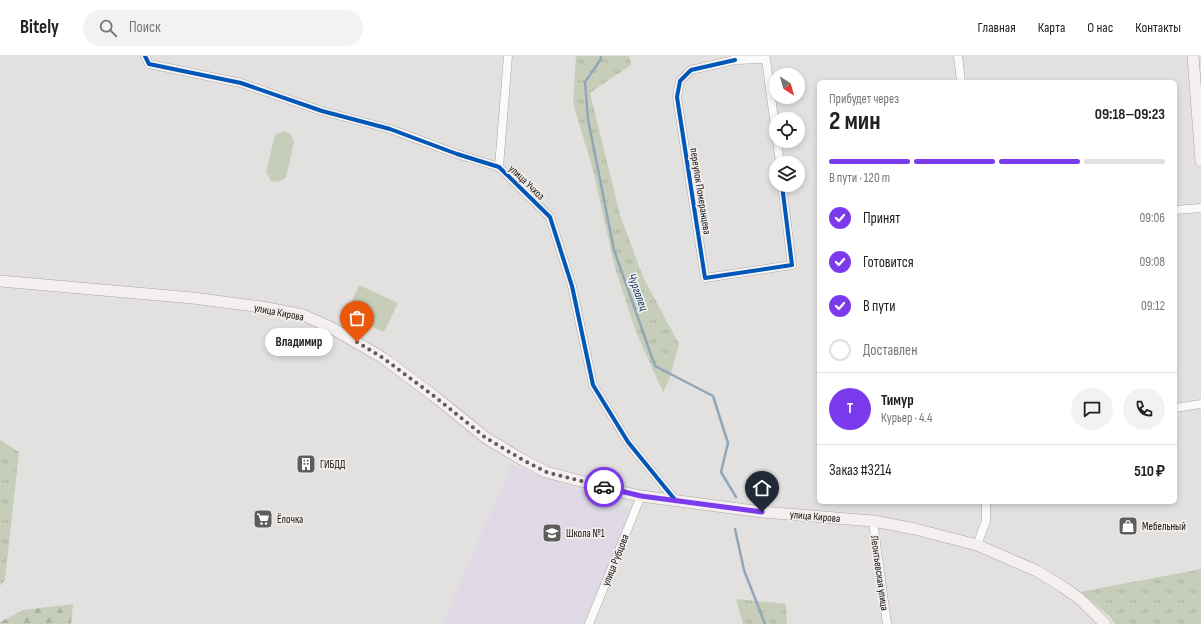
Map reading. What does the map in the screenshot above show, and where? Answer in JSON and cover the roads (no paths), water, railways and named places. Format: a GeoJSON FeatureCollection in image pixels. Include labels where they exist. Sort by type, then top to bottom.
{"type":"FeatureCollection","features":[{"type":"Feature","properties":{"kind":"main road"},"geometry":{"type":"LineString","coordinates":[[1193,56],[1201,161]]}},
{"type":"Feature","properties":{"kind":"main road","name":"улица Кирова"},"geometry":{"type":"LineString","coordinates":[[0,281],[193,298],[262,307],[303,315],[330,327],[383,358],[434,396],[486,438],[546,472],[641,496],[762,512],[873,521],[914,529],[977,545],[1037,570],[1050,578],[1080,599],[1105,624]]}},
{"type":"Feature","properties":{"kind":"street","name":"улица Учхоз"},"geometry":{"type":"LineString","coordinates":[[145,56],[149,64],[241,84],[322,112],[390,129],[457,154],[499,167],[550,217],[572,286],[593,385],[628,442],[676,501]]}},
{"type":"Feature","properties":{"kind":"street"},"geometry":{"type":"LineString","coordinates":[[499,167],[508,56]]}},
{"type":"Feature","properties":{"kind":"street"},"geometry":{"type":"LineString","coordinates":[[958,56],[961,80]]}},
{"type":"Feature","properties":{"kind":"street"},"geometry":{"type":"LineString","coordinates":[[735,58],[766,59],[773,112]]}},
{"type":"Feature","properties":{"kind":"street","name":"переулок Померанцева"},"geometry":{"type":"LineString","coordinates":[[735,58],[691,70],[680,81],[677,97],[705,278],[792,265],[783,192]]}},
{"type":"Feature","properties":{"kind":"street"},"geometry":{"type":"LineString","coordinates":[[1177,210],[1201,208]]}},
{"type":"Feature","properties":{"kind":"street"},"geometry":{"type":"LineString","coordinates":[[1177,408],[1201,404]]}},
{"type":"Feature","properties":{"kind":"street","name":"улица Рубцова"},"geometry":{"type":"LineString","coordinates":[[589,624],[641,496]]}},
{"type":"Feature","properties":{"kind":"street"},"geometry":{"type":"LineString","coordinates":[[977,545],[986,521],[986,504]]}},
{"type":"Feature","properties":{"kind":"street","name":"Леонтьевская улица"},"geometry":{"type":"LineString","coordinates":[[873,521],[886,624]]}},
{"type":"Feature","properties":{"kind":"waterway","name":"Чургалец"},"geometry":{"type":"LineString","coordinates":[[601,56],[601,59],[585,82],[588,119],[614,250],[655,366],[713,396],[728,443],[721,472],[736,497]]}},
{"type":"Feature","properties":{"kind":"waterway","name":"Чургалец"},"geometry":{"type":"LineString","coordinates":[[735,529],[744,570],[765,624]]}},
{"type":"Feature","properties":{"kind":"place","name":"Владимир"},"geometry":{"type":"Point","coordinates":[357,342]}},
{"type":"Feature","properties":{"kind":"place","name":"ГИБДД"},"geometry":{"type":"Point","coordinates":[306,464]}},
{"type":"Feature","properties":{"kind":"place","name":"Ёлочка"},"geometry":{"type":"Point","coordinates":[263,519]}},
{"type":"Feature","properties":{"kind":"place","name":"Мебельный"},"geometry":{"type":"Point","coordinates":[1128,526]}},
{"type":"Feature","properties":{"kind":"place","name":"Школа №1"},"geometry":{"type":"Point","coordinates":[552,533]}}]}
